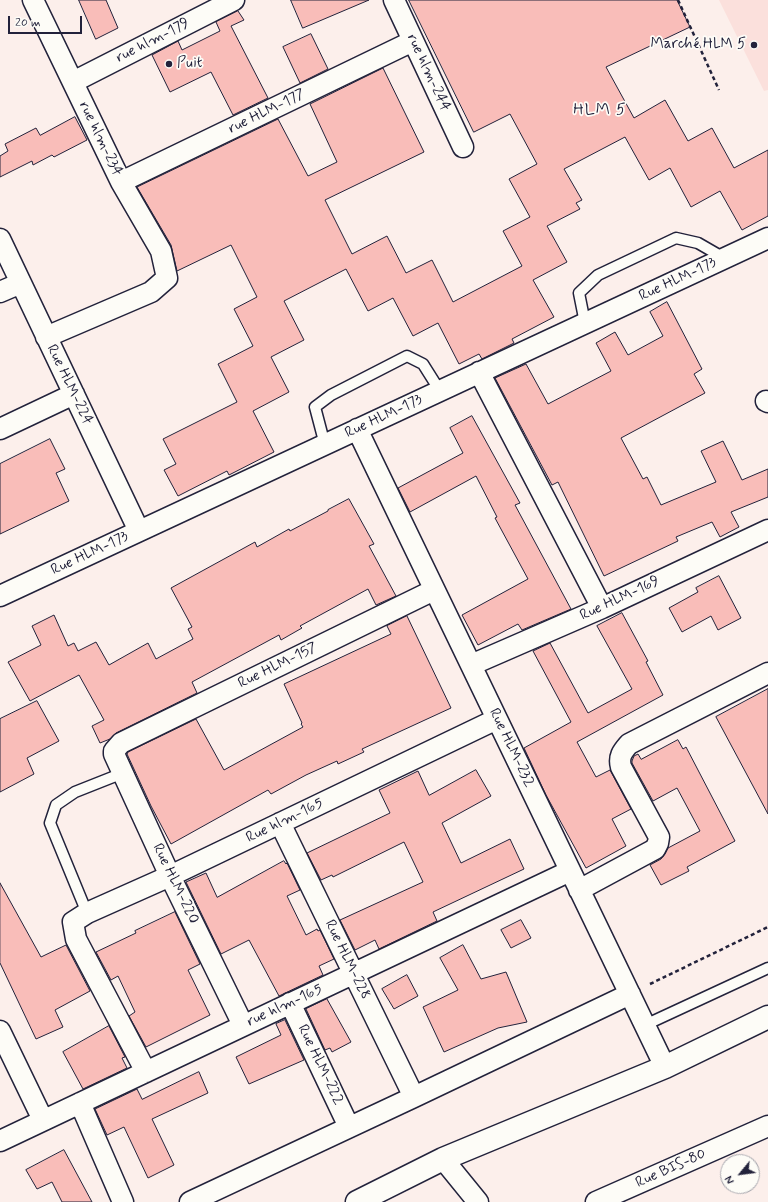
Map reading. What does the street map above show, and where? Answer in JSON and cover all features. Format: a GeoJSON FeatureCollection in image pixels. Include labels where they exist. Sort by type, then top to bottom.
{"type":"FeatureCollection","features":[{"type":"Feature","properties":{"kind":"street","name":"rue hlm-234"},"geometry":{"type":"LineString","coordinates":[[33,0],[121,182],[161,251],[168,278],[151,292],[46,337]]}},
{"type":"Feature","properties":{"kind":"street","name":"rue hlm-179"},"geometry":{"type":"LineString","coordinates":[[73,82],[234,0]]}},
{"type":"Feature","properties":{"kind":"street","name":"rue hlm-244"},"geometry":{"type":"LineString","coordinates":[[394,0],[463,146]]}},
{"type":"Feature","properties":{"kind":"street","name":"rue HLM-177"},"geometry":{"type":"LineString","coordinates":[[121,182],[413,41]]}},
{"type":"Feature","properties":{"kind":"street","name":"Rue HLM-173"},"geometry":{"type":"LineString","coordinates":[[0,596],[768,238]]}},
{"type":"Feature","properties":{"kind":"street","name":"Rue HLM-224"},"geometry":{"type":"LineString","coordinates":[[0,239],[139,531]]}},
{"type":"Feature","properties":{"kind":"street"},"geometry":{"type":"LineString","coordinates":[[0,292],[21,283]]}},
{"type":"Feature","properties":{"kind":"street"},"geometry":{"type":"LineString","coordinates":[[480,372],[602,608]]}},
{"type":"Feature","properties":{"kind":"street"},"geometry":{"type":"LineString","coordinates":[[0,429],[74,394]]}},
{"type":"Feature","properties":{"kind":"street","name":"Rue HLM-232"},"geometry":{"type":"LineString","coordinates":[[357,429],[665,1067]]}},
{"type":"Feature","properties":{"kind":"street","name":"Rue HLM-169"},"geometry":{"type":"LineString","coordinates":[[471,665],[602,608],[768,530]]}},
{"type":"Feature","properties":{"kind":"street","name":"Rue HLM-157"},"geometry":{"type":"LineString","coordinates":[[121,743],[434,590]]}},
{"type":"Feature","properties":{"kind":"street"},"geometry":{"type":"LineString","coordinates":[[580,890],[655,849],[658,843],[659,837],[621,767],[621,753],[630,744],[768,673]]}},
{"type":"Feature","properties":{"kind":"street","name":"Rue hlm-165"},"geometry":{"type":"LineString","coordinates":[[80,917],[170,876],[497,719]]}},
{"type":"Feature","properties":{"kind":"street","name":"Rue HLM-220"},"geometry":{"type":"LineString","coordinates":[[121,743],[114,751],[114,754],[170,876],[243,1026]]}},
{"type":"Feature","properties":{"kind":"street","name":"Rue HLM-228"},"geometry":{"type":"LineString","coordinates":[[280,823],[414,1097]]}},
{"type":"Feature","properties":{"kind":"street","name":"rue hlm-165"},"geometry":{"type":"LineString","coordinates":[[0,1141],[570,871]]}},
{"type":"Feature","properties":{"kind":"street"},"geometry":{"type":"LineString","coordinates":[[80,917],[76,939],[146,1072]]}},
{"type":"Feature","properties":{"kind":"street"},"geometry":{"type":"LineString","coordinates":[[190,1202],[630,994]]}},
{"type":"Feature","properties":{"kind":"street","name":"Rue HLM-222"},"geometry":{"type":"LineString","coordinates":[[290,1003],[350,1127]]}},
{"type":"Feature","properties":{"kind":"street"},"geometry":{"type":"LineString","coordinates":[[357,1202],[443,1159],[665,1067],[768,1016]]}},
{"type":"Feature","properties":{"kind":"street"},"geometry":{"type":"LineString","coordinates":[[0,1031],[43,1120]]}},
{"type":"Feature","properties":{"kind":"street"},"geometry":{"type":"LineString","coordinates":[[80,1103],[123,1202]]}},
{"type":"Feature","properties":{"kind":"street","name":"Rue BIS-80"},"geometry":{"type":"LineString","coordinates":[[596,1202],[768,1126]]}},
{"type":"Feature","properties":{"kind":"street"},"geometry":{"type":"LineString","coordinates":[[443,1159],[478,1202]]}},
{"type":"Feature","properties":{"kind":"lane"},"geometry":{"type":"LineString","coordinates":[[585,323],[579,293],[598,275],[676,238],[698,243],[724,258]]}},
{"type":"Feature","properties":{"kind":"lane"},"geometry":{"type":"LineString","coordinates":[[325,445],[315,407],[331,395],[408,356],[423,364],[440,391]]}},
{"type":"Feature","properties":{"kind":"lane"},"geometry":{"type":"LineString","coordinates":[[80,917],[50,823],[56,805],[75,792],[123,773]]}},
{"type":"Feature","properties":{"kind":"lane"},"geometry":{"type":"LineString","coordinates":[[645,1025],[768,968]]}},
{"type":"Feature","properties":{"kind":"path"},"geometry":{"type":"LineString","coordinates":[[678,0],[719,90]]}},
{"type":"Feature","properties":{"kind":"path"},"geometry":{"type":"LineString","coordinates":[[630,994],[768,927]]}},
{"type":"Feature","properties":{"kind":"shaded area","name":"Marché HLM 5"},"geometry":{"type":"Polygon","coordinates":[[[719,0],[768,0],[768,90],[764,91],[719,0]]]}},
{"type":"Feature","properties":{"kind":"building"},"geometry":{"type":"Polygon","coordinates":[[[79,0],[106,0],[118,28],[96,39],[79,0]]]}},
{"type":"Feature","properties":{"kind":"building"},"geometry":{"type":"Polygon","coordinates":[[[291,0],[369,0],[303,28],[291,0]]]}},
{"type":"Feature","properties":{"kind":"building"},"geometry":{"type":"Polygon","coordinates":[[[409,0],[677,0],[690,27],[606,67],[634,118],[665,100],[688,141],[712,128],[734,168],[768,150],[768,216],[742,230],[720,191],[691,207],[670,168],[649,180],[625,137],[564,169],[582,200],[576,203],[580,209],[547,226],[567,262],[533,280],[554,317],[512,339],[514,343],[482,359],[479,354],[459,364],[438,323],[413,336],[393,298],[368,311],[346,269],[284,301],[304,340],[271,357],[289,392],[253,411],[274,452],[229,475],[227,471],[178,496],[164,470],[176,464],[163,439],[237,402],[218,364],[253,346],[234,309],[257,297],[231,245],[177,271],[171,245],[137,187],[278,119],[308,176],[337,162],[310,104],[383,68],[424,152],[325,200],[352,254],[387,236],[406,273],[432,260],[453,302],[522,266],[503,231],[530,217],[509,179],[537,164],[510,114],[474,132],[409,0]]]}},
{"type":"Feature","properties":{"kind":"building"},"geometry":{"type":"Polygon","coordinates":[[[238,11],[244,20],[231,26],[268,98],[233,115],[211,72],[170,92],[152,55],[178,41],[182,50],[220,31],[216,22],[238,11]]]}},
{"type":"Feature","properties":{"kind":"building"},"geometry":{"type":"Polygon","coordinates":[[[311,34],[328,69],[300,83],[283,47],[311,34]]]}},
{"type":"Feature","properties":{"kind":"building"},"geometry":{"type":"Polygon","coordinates":[[[75,117],[87,140],[54,157],[52,155],[33,165],[32,161],[0,177],[0,156],[8,151],[5,144],[36,128],[40,135],[75,117]]]}},
{"type":"Feature","properties":{"kind":"building"},"geometry":{"type":"Polygon","coordinates":[[[667,302],[702,369],[694,374],[705,393],[621,438],[643,479],[647,477],[661,505],[716,482],[701,451],[723,441],[742,480],[768,469],[768,497],[731,512],[739,527],[720,537],[712,522],[676,537],[678,541],[604,576],[558,482],[552,485],[495,378],[526,364],[548,404],[611,371],[596,343],[615,332],[628,355],[663,336],[650,312],[667,302]]]}},
{"type":"Feature","properties":{"kind":"building"},"geometry":{"type":"Polygon","coordinates":[[[472,416],[520,503],[515,505],[571,609],[522,630],[518,624],[478,645],[462,615],[528,579],[495,518],[497,517],[476,476],[410,512],[398,488],[463,453],[450,428],[472,416]]]}},
{"type":"Feature","properties":{"kind":"building"},"geometry":{"type":"Polygon","coordinates":[[[50,439],[65,469],[56,473],[69,501],[0,534],[0,464],[50,439]]]}},
{"type":"Feature","properties":{"kind":"building"},"geometry":{"type":"Polygon","coordinates":[[[349,499],[374,544],[369,546],[396,596],[376,605],[368,589],[300,626],[302,628],[281,640],[279,635],[192,682],[197,693],[116,733],[110,739],[100,743],[92,726],[104,720],[79,675],[30,701],[8,662],[41,645],[32,626],[54,615],[68,646],[74,643],[78,651],[96,642],[109,665],[148,643],[156,659],[193,639],[188,629],[192,627],[171,588],[255,542],[257,547],[349,499]]]}},
{"type":"Feature","properties":{"kind":"building"},"geometry":{"type":"Polygon","coordinates":[[[719,576],[741,618],[718,630],[711,616],[682,632],[669,608],[698,592],[696,588],[719,576]]]}},
{"type":"Feature","properties":{"kind":"building"},"geometry":{"type":"Polygon","coordinates":[[[622,613],[648,661],[646,662],[663,695],[577,742],[596,777],[610,770],[631,809],[612,819],[626,846],[586,868],[546,795],[524,748],[571,722],[533,651],[550,643],[588,713],[632,689],[597,626],[622,613]]]}},
{"type":"Feature","properties":{"kind":"building"},"geometry":{"type":"Polygon","coordinates":[[[407,616],[451,708],[362,749],[364,752],[338,764],[337,761],[306,775],[271,794],[268,790],[171,844],[151,806],[127,754],[128,752],[196,719],[224,770],[303,727],[284,684],[391,634],[387,626],[407,616]]]}},
{"type":"Feature","properties":{"kind":"building"},"geometry":{"type":"Polygon","coordinates":[[[768,689],[768,814],[716,717],[768,689]]]}},
{"type":"Feature","properties":{"kind":"building"},"geometry":{"type":"Polygon","coordinates":[[[37,701],[59,741],[27,758],[34,774],[0,792],[0,719],[37,701]]]}},
{"type":"Feature","properties":{"kind":"building"},"geometry":{"type":"Polygon","coordinates":[[[678,740],[683,749],[686,747],[735,841],[687,867],[689,871],[661,885],[650,865],[661,859],[668,848],[700,831],[677,788],[653,801],[632,761],[634,756],[638,754],[641,759],[678,740]]]}},
{"type":"Feature","properties":{"kind":"building"},"geometry":{"type":"Polygon","coordinates":[[[476,770],[491,796],[442,823],[461,863],[510,839],[524,869],[433,912],[437,921],[379,949],[375,940],[355,950],[340,920],[423,882],[404,842],[333,877],[332,875],[321,880],[307,853],[390,813],[379,790],[418,771],[429,795],[476,770]]]}},
{"type":"Feature","properties":{"kind":"building"},"geometry":{"type":"Polygon","coordinates":[[[284,861],[286,864],[287,863],[300,890],[287,896],[306,935],[317,929],[318,931],[320,930],[334,959],[319,966],[323,975],[279,996],[249,940],[221,954],[186,882],[206,873],[217,897],[284,861]]]}},
{"type":"Feature","properties":{"kind":"building"},"geometry":{"type":"Polygon","coordinates":[[[0,883],[41,957],[66,945],[90,991],[55,1010],[63,1027],[36,1039],[0,963],[0,883]]]}},
{"type":"Feature","properties":{"kind":"building"},"geometry":{"type":"Polygon","coordinates":[[[175,912],[200,964],[188,970],[210,1015],[146,1047],[129,1016],[135,1012],[118,976],[111,980],[96,952],[175,912]]]}},
{"type":"Feature","properties":{"kind":"building"},"geometry":{"type":"Polygon","coordinates":[[[521,920],[531,938],[511,948],[501,930],[521,920]]]}},
{"type":"Feature","properties":{"kind":"building"},"geometry":{"type":"Polygon","coordinates":[[[463,945],[481,979],[506,972],[527,1022],[498,1028],[444,1052],[423,1007],[458,990],[440,958],[463,945]]]}},
{"type":"Feature","properties":{"kind":"building"},"geometry":{"type":"Polygon","coordinates":[[[407,975],[418,996],[394,1009],[382,989],[407,975]]]}},
{"type":"Feature","properties":{"kind":"building"},"geometry":{"type":"Polygon","coordinates":[[[327,999],[351,1042],[332,1052],[330,1048],[325,1050],[306,1009],[327,999]]]}},
{"type":"Feature","properties":{"kind":"building"},"geometry":{"type":"Polygon","coordinates":[[[285,1020],[304,1060],[249,1084],[236,1057],[281,1035],[276,1024],[285,1020]]]}},
{"type":"Feature","properties":{"kind":"building"},"geometry":{"type":"Polygon","coordinates":[[[109,1026],[125,1057],[122,1058],[127,1068],[83,1089],[63,1052],[109,1026]]]}},
{"type":"Feature","properties":{"kind":"building"},"geometry":{"type":"Polygon","coordinates":[[[199,1072],[208,1093],[152,1119],[174,1165],[148,1178],[124,1127],[107,1135],[95,1109],[137,1089],[142,1099],[199,1072]]]}},
{"type":"Feature","properties":{"kind":"building"},"geometry":{"type":"Polygon","coordinates":[[[64,1150],[92,1202],[62,1202],[52,1182],[37,1189],[26,1170],[64,1150]]]}},
{"type":"Feature","properties":{"kind":"place","name":"Marché HLM 5"},"geometry":{"type":"Point","coordinates":[754,45]}},
{"type":"Feature","properties":{"kind":"place","name":"Puit"},"geometry":{"type":"Point","coordinates":[169,64]}},
{"type":"Feature","properties":{"kind":"district","name":"HLM 5"},"geometry":{"type":"Point","coordinates":[600,111]}}]}
